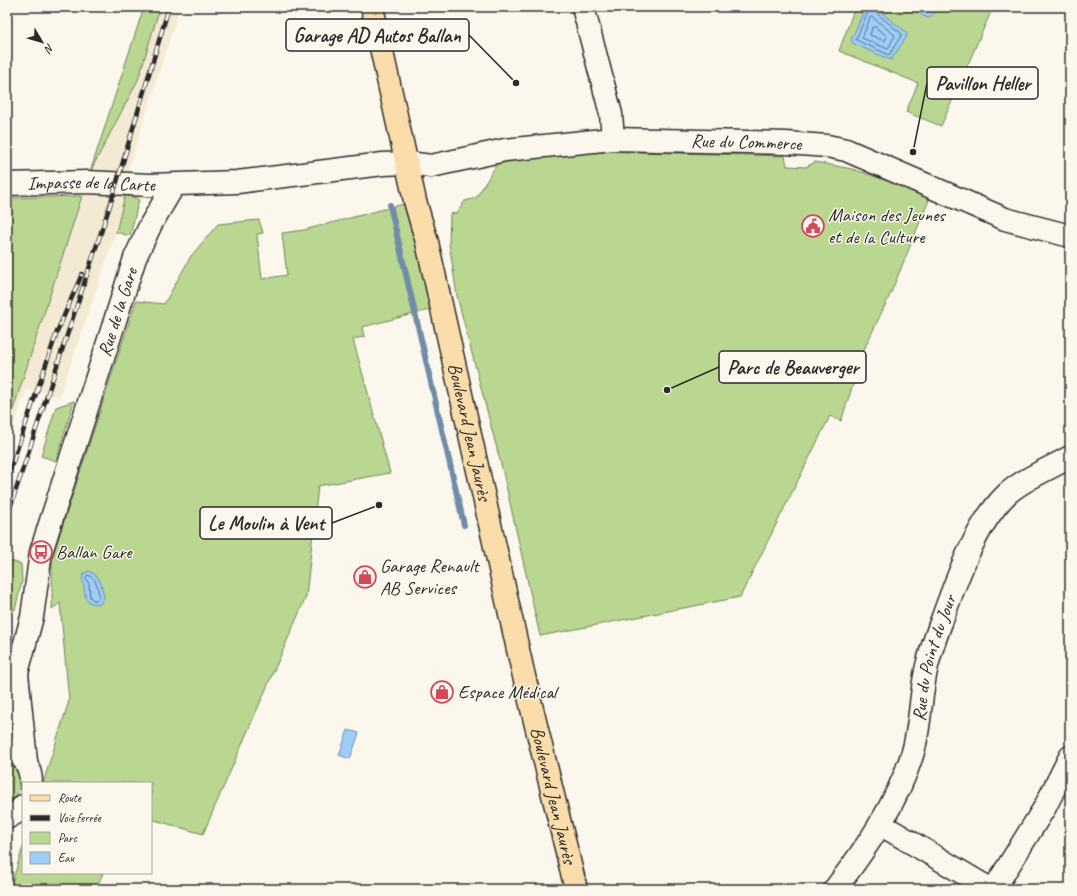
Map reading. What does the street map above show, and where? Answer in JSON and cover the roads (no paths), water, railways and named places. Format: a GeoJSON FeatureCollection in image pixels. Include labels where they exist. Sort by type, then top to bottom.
{"type":"FeatureCollection","features":[{"type":"Feature","properties":{"kind":"main road","name":"Boulevard Jean Jaurès"},"geometry":{"type":"LineString","coordinates":[[372,7],[530,701],[576,889]]}},
{"type":"Feature","properties":{"kind":"main road","name":"Boulevard Jean Jaurès"},"geometry":{"type":"LineString","coordinates":[[530,701],[563,889]]}},
{"type":"Feature","properties":{"kind":"street"},"geometry":{"type":"LineString","coordinates":[[583,7],[611,114],[613,139]]}},
{"type":"Feature","properties":{"kind":"street","name":"Rue du Commerce"},"geometry":{"type":"LineString","coordinates":[[408,163],[431,166],[505,150],[613,139],[786,143],[827,146],[859,156],[1005,219],[1070,236]]}},
{"type":"Feature","properties":{"kind":"street"},"geometry":{"type":"LineString","coordinates":[[174,185],[237,182],[383,164],[408,163]]}},
{"type":"Feature","properties":{"kind":"street","name":"Impasse de la Carte"},"geometry":{"type":"LineString","coordinates":[[7,184],[87,182],[174,185]]}},
{"type":"Feature","properties":{"kind":"street","name":"Rue de la Gare"},"geometry":{"type":"LineString","coordinates":[[32,782],[31,774],[26,761],[12,682],[32,617],[41,552],[135,258],[151,224],[174,185]]}},
{"type":"Feature","properties":{"kind":"street","name":"Rue du Point du Jour"},"geometry":{"type":"LineString","coordinates":[[835,889],[872,840],[896,795],[912,753],[931,652],[956,579],[968,552],[991,512],[1008,493],[1070,457]]}},
{"type":"Feature","properties":{"kind":"street"},"geometry":{"type":"LineString","coordinates":[[7,746],[18,752],[26,761]]}},
{"type":"Feature","properties":{"kind":"street"},"geometry":{"type":"LineString","coordinates":[[994,889],[1045,807],[1070,758]]}},
{"type":"Feature","properties":{"kind":"street"},"geometry":{"type":"LineString","coordinates":[[7,818],[19,811],[22,807]]}},
{"type":"Feature","properties":{"kind":"street"},"geometry":{"type":"LineString","coordinates":[[880,824],[990,889]]}},
{"type":"Feature","properties":{"kind":"water"},"geometry":{"type":"Polygon","coordinates":[[[866,7],[874,7],[906,32],[907,36],[891,60],[854,44],[851,40],[866,7]]]}},
{"type":"Feature","properties":{"kind":"water"},"geometry":{"type":"Polygon","coordinates":[[[913,7],[941,7],[929,18],[923,16],[913,7]]]}},
{"type":"Feature","properties":{"kind":"water"},"geometry":{"type":"Polygon","coordinates":[[[89,571],[96,576],[102,586],[104,598],[100,604],[89,602],[85,596],[82,579],[84,573],[89,571]]]}},
{"type":"Feature","properties":{"kind":"water"},"geometry":{"type":"Polygon","coordinates":[[[348,730],[359,733],[350,759],[339,755],[348,730]]]}},
{"type":"Feature","properties":{"kind":"waterway"},"geometry":{"type":"LineString","coordinates":[[390,205],[464,525]]}},
{"type":"Feature","properties":{"kind":"railway"},"geometry":{"type":"LineString","coordinates":[[7,517],[111,202],[169,7]]}},
{"type":"Feature","properties":{"kind":"railway"},"geometry":{"type":"LineString","coordinates":[[7,479],[57,332],[82,274]]}},
{"type":"Feature","properties":{"kind":"place","name":"Garage AD Autos Ballan"},"geometry":{"type":"Point","coordinates":[516,83]}},
{"type":"Feature","properties":{"kind":"place","name":"Pavillon Heller"},"geometry":{"type":"Point","coordinates":[913,152]}},
{"type":"Feature","properties":{"kind":"place","name":"Maison des Jeunes et de la Culture"},"geometry":{"type":"Point","coordinates":[813,226]}},
{"type":"Feature","properties":{"kind":"place","name":"Parc de Beauverger"},"geometry":{"type":"Point","coordinates":[667,390]}},
{"type":"Feature","properties":{"kind":"place","name":"Le Moulin à Vent"},"geometry":{"type":"Point","coordinates":[379,505]}},
{"type":"Feature","properties":{"kind":"place","name":"Ballan Gare"},"geometry":{"type":"Point","coordinates":[41,552]}},
{"type":"Feature","properties":{"kind":"place","name":"Garage Renault AB Services"},"geometry":{"type":"Point","coordinates":[365,577]}},
{"type":"Feature","properties":{"kind":"place","name":"Espace Médical"},"geometry":{"type":"Point","coordinates":[442,692]}}]}
